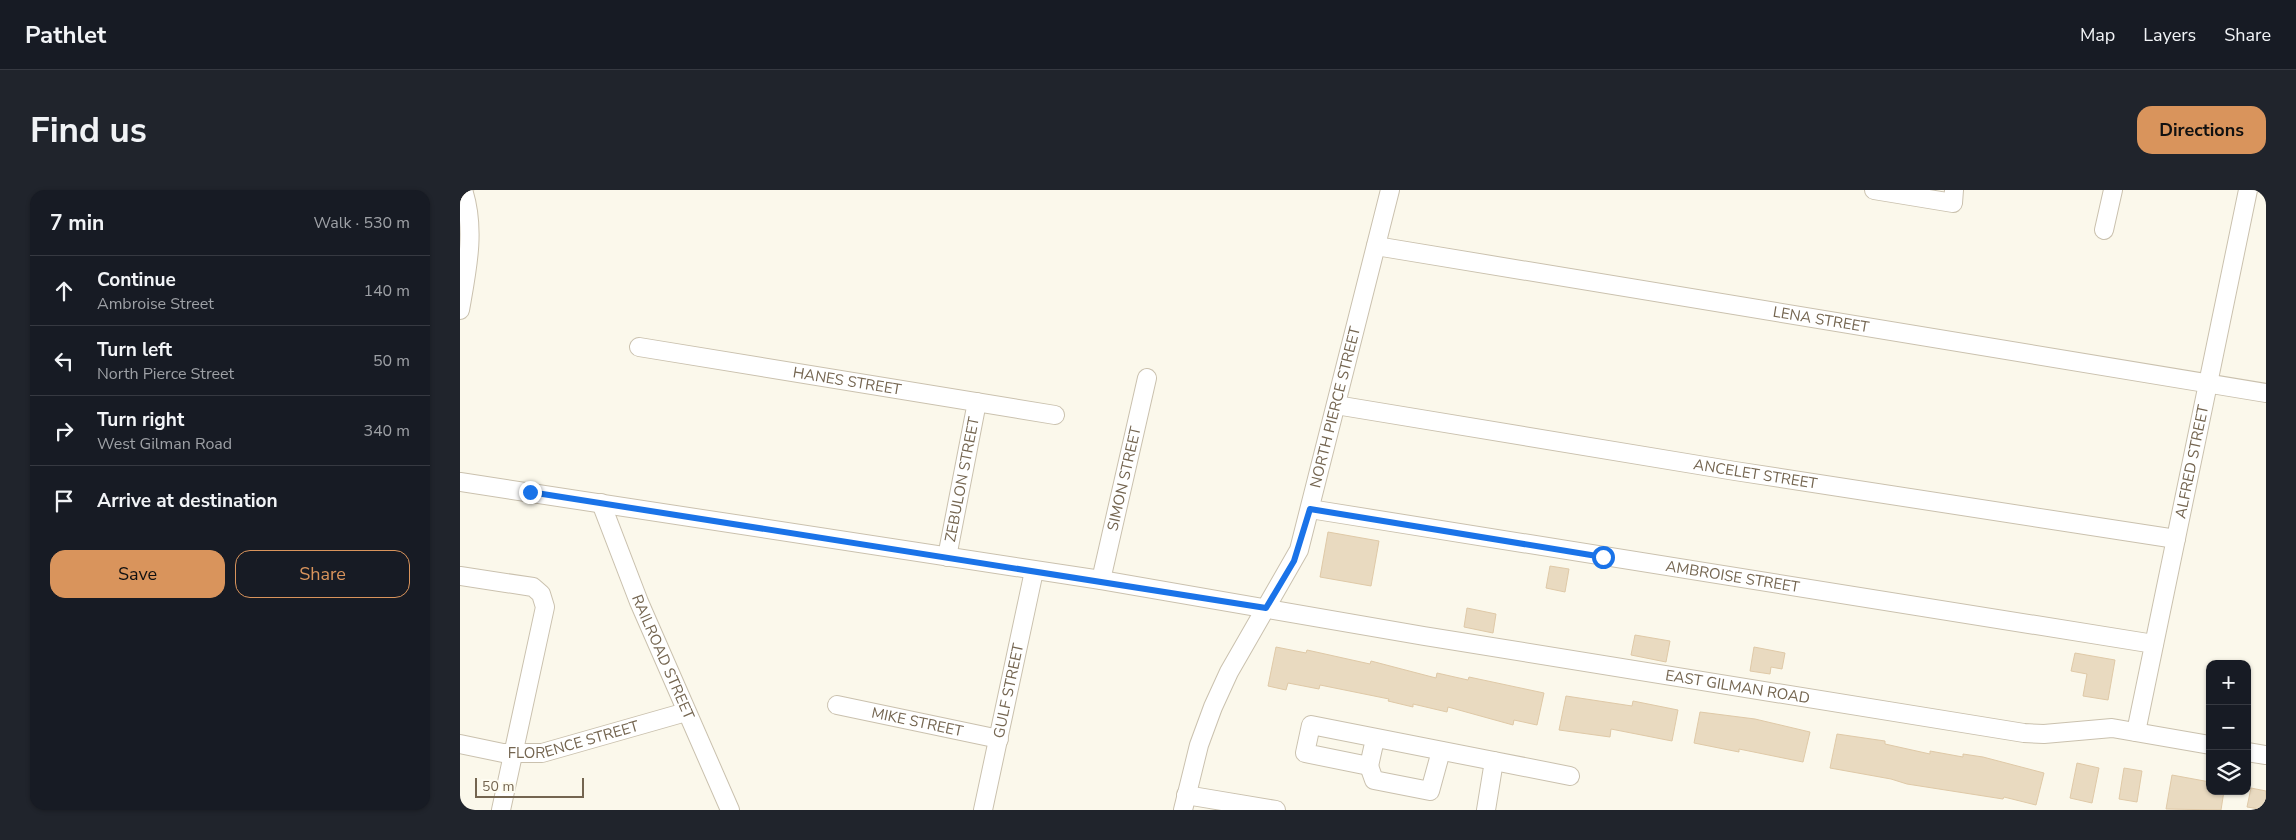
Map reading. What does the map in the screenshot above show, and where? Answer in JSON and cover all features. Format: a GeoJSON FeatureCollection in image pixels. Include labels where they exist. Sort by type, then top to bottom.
{"type":"FeatureCollection","features":[{"type":"Feature","properties":{"kind":"street"},"geometry":{"type":"LineString","coordinates":[[460,310],[468,266],[470,238],[469,216],[463,190]]}},
{"type":"Feature","properties":{"kind":"street","name":"NORTH PIERCE STREET"},"geometry":{"type":"LineString","coordinates":[[1185,803],[1199,745],[1213,707],[1229,672],[1294,561],[1310,509],[1390,190]]}},
{"type":"Feature","properties":{"kind":"street"},"geometry":{"type":"LineString","coordinates":[[1874,190],[1952,204],[1954,190]]}},
{"type":"Feature","properties":{"kind":"street"},"geometry":{"type":"LineString","coordinates":[[2104,230],[2113,190]]}},
{"type":"Feature","properties":{"kind":"street","name":"ALFRED STREET"},"geometry":{"type":"LineString","coordinates":[[2136,732],[2248,190]]}},
{"type":"Feature","properties":{"kind":"street","name":"LENA STREET"},"geometry":{"type":"LineString","coordinates":[[1376,246],[2266,394]]}},
{"type":"Feature","properties":{"kind":"street","name":"HANES STREET"},"geometry":{"type":"LineString","coordinates":[[639,347],[1055,416]]}},
{"type":"Feature","properties":{"kind":"street","name":"SIMON STREET"},"geometry":{"type":"LineString","coordinates":[[1100,580],[1147,378]]}},
{"type":"Feature","properties":{"kind":"street","name":"ZEBULON STREET"},"geometry":{"type":"LineString","coordinates":[[947,557],[977,402]]}},
{"type":"Feature","properties":{"kind":"street","name":"ANCELET STREET"},"geometry":{"type":"LineString","coordinates":[[1336,405],[1734,471],[2176,539]]}},
{"type":"Feature","properties":{"kind":"street","name":"EAST GILMAN ROAD"},"geometry":{"type":"LineString","coordinates":[[460,482],[1100,580],[1424,636],[2024,733],[2054,733],[2096,728],[2136,732],[2206,744]]}},
{"type":"Feature","properties":{"kind":"street","name":"RAILROAD STREET"},"geometry":{"type":"LineString","coordinates":[[601,503],[638,602],[730,810]]}},
{"type":"Feature","properties":{"kind":"street","name":"AMBROISE STREET"},"geometry":{"type":"LineString","coordinates":[[1310,509],[2154,644]]}},
{"type":"Feature","properties":{"kind":"street","name":"GULF STREET"},"geometry":{"type":"LineString","coordinates":[[983,810],[1034,571]]}},
{"type":"Feature","properties":{"kind":"street"},"geometry":{"type":"LineString","coordinates":[[460,576],[533,587],[543,599],[545,607],[501,810]]}},
{"type":"Feature","properties":{"kind":"street","name":"MIKE STREET"},"geometry":{"type":"LineString","coordinates":[[837,705],[998,738]]}},
{"type":"Feature","properties":{"kind":"street","name":"FLORENCE STREET"},"geometry":{"type":"LineString","coordinates":[[460,744],[514,754],[542,753],[686,712]]}},
{"type":"Feature","properties":{"kind":"street"},"geometry":{"type":"LineString","coordinates":[[1369,766],[1305,753],[1310,725],[1570,776]]}},
{"type":"Feature","properties":{"kind":"street"},"geometry":{"type":"LineString","coordinates":[[1375,739],[1369,766],[1374,780],[1430,791],[1441,751]]}},
{"type":"Feature","properties":{"kind":"street"},"geometry":{"type":"LineString","coordinates":[[2251,753],[2266,755]]}},
{"type":"Feature","properties":{"kind":"street"},"geometry":{"type":"LineString","coordinates":[[1486,810],[1494,761]]}},
{"type":"Feature","properties":{"kind":"street"},"geometry":{"type":"LineString","coordinates":[[1185,803],[1267,809]]}},
{"type":"Feature","properties":{"kind":"building"},"geometry":{"type":"Polygon","coordinates":[[[1328,532],[1379,541],[1371,586],[1320,577],[1328,532]]]}},
{"type":"Feature","properties":{"kind":"building"},"geometry":{"type":"Polygon","coordinates":[[[1550,566],[1569,569],[1565,592],[1546,588],[1550,566]]]}},
{"type":"Feature","properties":{"kind":"building"},"geometry":{"type":"Polygon","coordinates":[[[1467,608],[1496,614],[1493,633],[1464,627],[1467,608]]]}},
{"type":"Feature","properties":{"kind":"building"},"geometry":{"type":"Polygon","coordinates":[[[1635,635],[1670,641],[1666,662],[1631,655],[1635,635]]]}},
{"type":"Feature","properties":{"kind":"building"},"geometry":{"type":"Polygon","coordinates":[[[1276,647],[1306,653],[1307,650],[1370,664],[1371,661],[1436,678],[1437,673],[1468,680],[1469,677],[1544,693],[1537,725],[1514,720],[1513,725],[1448,707],[1447,712],[1413,704],[1413,707],[1388,701],[1389,699],[1320,685],[1319,689],[1288,683],[1286,690],[1268,686],[1276,647]]]}},
{"type":"Feature","properties":{"kind":"building"},"geometry":{"type":"Polygon","coordinates":[[[1754,647],[1785,653],[1782,669],[1771,667],[1770,674],[1750,671],[1754,647]]]}},
{"type":"Feature","properties":{"kind":"building"},"geometry":{"type":"Polygon","coordinates":[[[2075,653],[2115,660],[2108,700],[2083,696],[2087,674],[2071,671],[2075,653]]]}},
{"type":"Feature","properties":{"kind":"building"},"geometry":{"type":"Polygon","coordinates":[[[1566,696],[1632,706],[1633,701],[1678,710],[1672,741],[1611,729],[1610,737],[1559,730],[1566,696]]]}},
{"type":"Feature","properties":{"kind":"building"},"geometry":{"type":"Polygon","coordinates":[[[1700,712],[1755,719],[1810,732],[1803,762],[1739,749],[1739,752],[1694,743],[1700,712]]]}},
{"type":"Feature","properties":{"kind":"building"},"geometry":{"type":"Polygon","coordinates":[[[1837,734],[1885,741],[1885,744],[1930,754],[1930,751],[1963,757],[1963,754],[1983,757],[2044,773],[2036,805],[2004,797],[2003,799],[1907,784],[1891,779],[1830,768],[1837,734]]]}},
{"type":"Feature","properties":{"kind":"building"},"geometry":{"type":"Polygon","coordinates":[[[2077,763],[2099,768],[2092,803],[2070,798],[2077,763]]]}},
{"type":"Feature","properties":{"kind":"building"},"geometry":{"type":"Polygon","coordinates":[[[2124,768],[2142,771],[2137,802],[2119,799],[2124,768]]]}},
{"type":"Feature","properties":{"kind":"building"},"geometry":{"type":"Polygon","coordinates":[[[2172,775],[2206,781],[2206,795],[2223,795],[2221,810],[2166,809],[2172,775]]]}},
{"type":"Feature","properties":{"kind":"building"},"geometry":{"type":"Polygon","coordinates":[[[2251,788],[2266,791],[2266,810],[2247,807],[2251,788]]]}},
{"type":"Feature","properties":{"kind":"route"},"geometry":{"type":"LineString","coordinates":[[530,492],[1100,580],[1266,608],[1299,550],[1310,509],[1603,557]]}}]}
